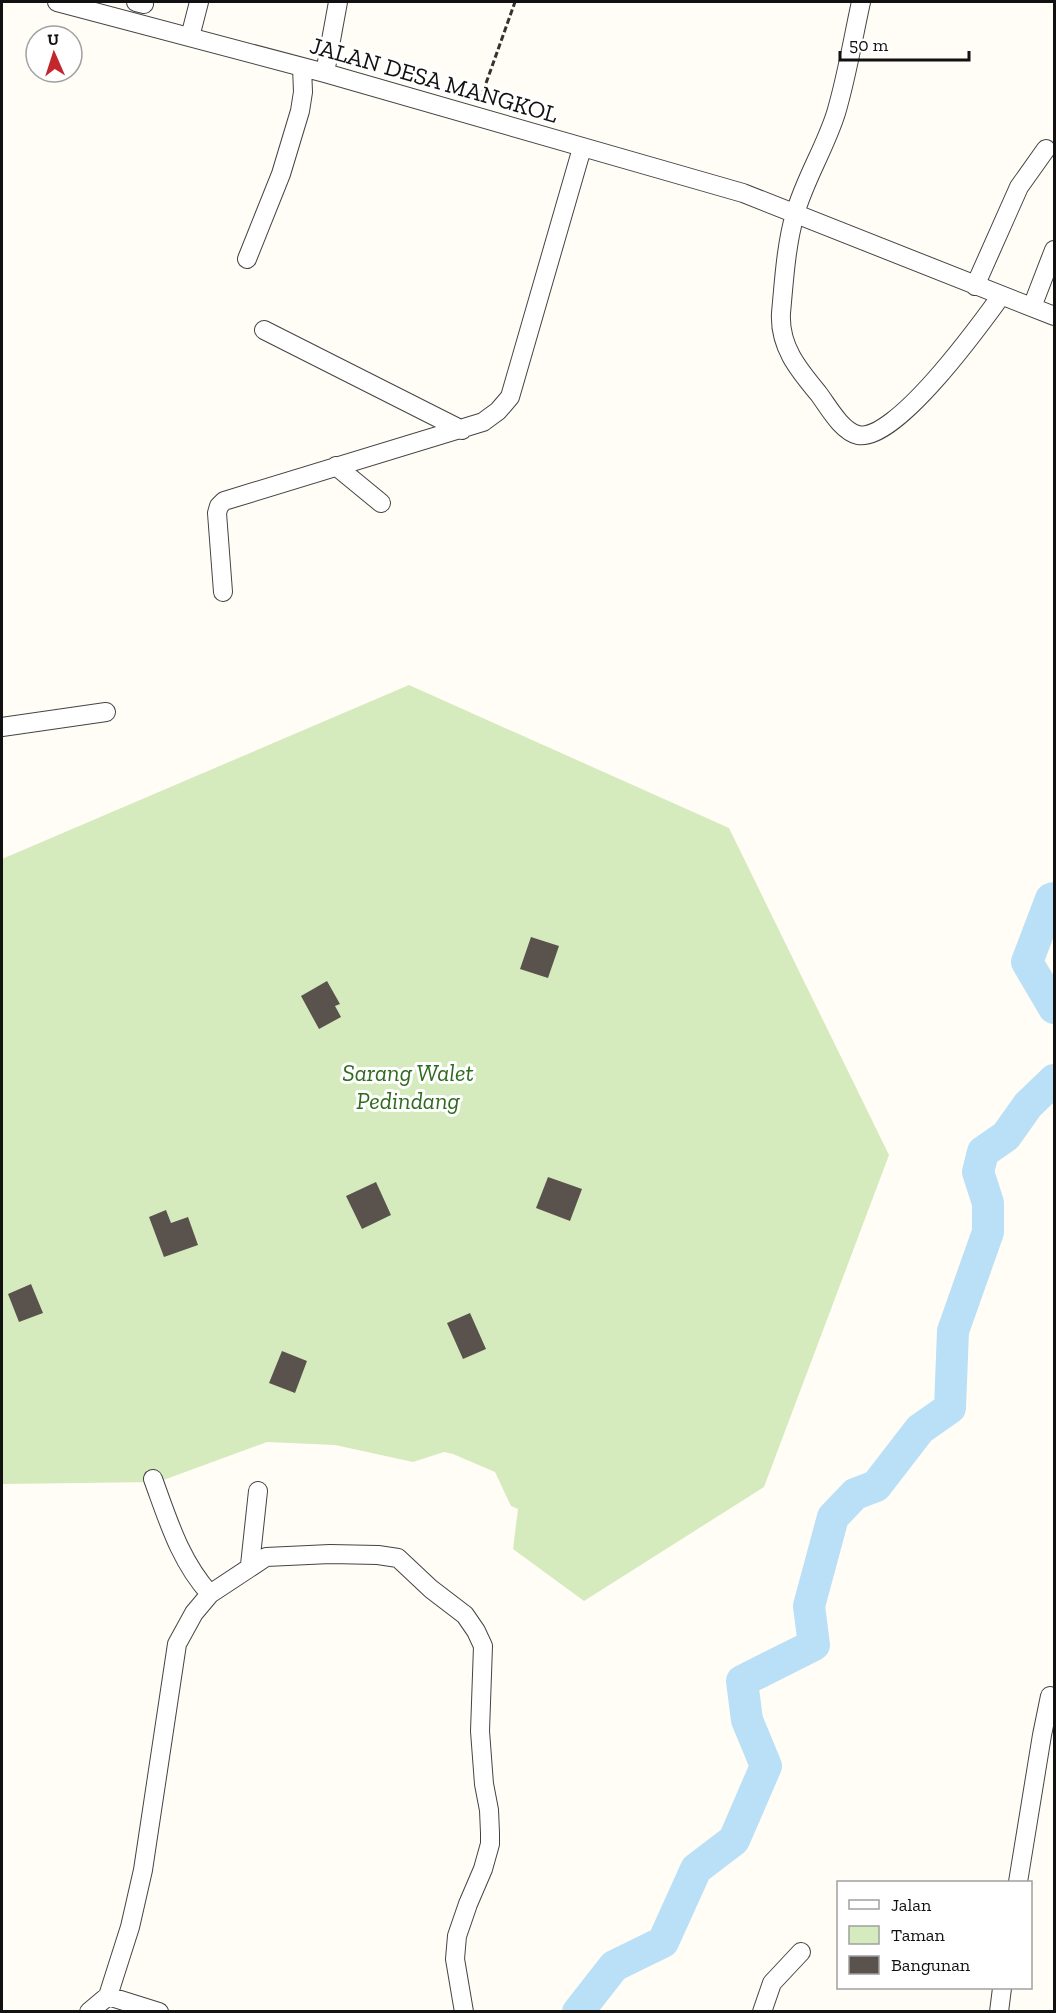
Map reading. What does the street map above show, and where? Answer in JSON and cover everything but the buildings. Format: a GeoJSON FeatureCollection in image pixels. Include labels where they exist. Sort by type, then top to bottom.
{"type":"FeatureCollection","features":[{"type":"Feature","properties":{"kind":"street","name":"JALAN DESA MANGKOL"},"geometry":{"type":"LineString","coordinates":[[57,2],[101,7],[144,26],[325,73],[743,193],[1054,316]]}},
{"type":"Feature","properties":{"kind":"street"},"geometry":{"type":"LineString","coordinates":[[190,37],[199,2]]}},
{"type":"Feature","properties":{"kind":"street"},"geometry":{"type":"LineString","coordinates":[[325,73],[338,2]]}},
{"type":"Feature","properties":{"kind":"street"},"geometry":{"type":"LineString","coordinates":[[861,2],[836,112],[820,155],[805,185],[795,215],[786,262],[781,316],[782,334],[788,351],[798,369],[844,426],[856,435],[870,436],[884,427],[930,387],[964,348],[1001,296]]}},
{"type":"Feature","properties":{"kind":"street"},"geometry":{"type":"LineString","coordinates":[[247,259],[281,174],[300,111],[303,92],[302,67]]}},
{"type":"Feature","properties":{"kind":"street"},"geometry":{"type":"LineString","coordinates":[[223,592],[217,513],[224,501],[483,422],[498,411],[510,397],[582,148]]}},
{"type":"Feature","properties":{"kind":"street"},"geometry":{"type":"LineString","coordinates":[[975,286],[1019,187],[1046,149]]}},
{"type":"Feature","properties":{"kind":"street"},"geometry":{"type":"LineString","coordinates":[[1032,307],[1054,250]]}},
{"type":"Feature","properties":{"kind":"street"},"geometry":{"type":"LineString","coordinates":[[264,330],[462,429]]}},
{"type":"Feature","properties":{"kind":"street"},"geometry":{"type":"LineString","coordinates":[[336,466],[381,503]]}},
{"type":"Feature","properties":{"kind":"street"},"geometry":{"type":"LineString","coordinates":[[2,727],[106,712]]}},
{"type":"Feature","properties":{"kind":"street"},"geometry":{"type":"LineString","coordinates":[[153,1479],[177,1545],[198,1580],[210,1594]]}},
{"type":"Feature","properties":{"kind":"street"},"geometry":{"type":"LineString","coordinates":[[250,1565],[258,1491]]}},
{"type":"Feature","properties":{"kind":"street"},"geometry":{"type":"LineString","coordinates":[[89,2012],[108,1996],[130,1927],[143,1870],[177,1644],[194,1613],[210,1594],[250,1565],[266,1557],[301,1554],[378,1555],[398,1558],[431,1589],[465,1616],[483,1646],[480,1731],[483,1784],[489,1810],[490,1844],[458,1936],[455,1959],[464,2012]]}},
{"type":"Feature","properties":{"kind":"street"},"geometry":{"type":"LineString","coordinates":[[1018,1881],[1048,1737],[1050,1696]]}},
{"type":"Feature","properties":{"kind":"street"},"geometry":{"type":"LineString","coordinates":[[762,2012],[772,1983],[801,1952]]}},
{"type":"Feature","properties":{"kind":"street"},"geometry":{"type":"LineString","coordinates":[[999,2012],[1002,1989]]}},
{"type":"Feature","properties":{"kind":"street"},"geometry":{"type":"LineString","coordinates":[[108,1996],[159,2012]]}},
{"type":"Feature","properties":{"kind":"path"},"geometry":{"type":"LineString","coordinates":[[474,116],[515,2]]}},
{"type":"Feature","properties":{"kind":"green space","name":"Sarang Walet Pedindang"},"geometry":{"type":"Polygon","coordinates":[[[409,685],[729,828],[889,1155],[764,1487],[584,1601],[513,1549],[518,1509],[511,1506],[495,1472],[444,1452],[413,1462],[335,1445],[267,1442],[158,1482],[2,1484],[2,859],[409,685]]]}},
{"type":"Feature","properties":{"kind":"waterway"},"geometry":{"type":"LineString","coordinates":[[1054,898],[1051,899],[1027,962],[1054,1008]]}},
{"type":"Feature","properties":{"kind":"waterway"},"geometry":{"type":"LineString","coordinates":[[578,2012],[614,1966],[663,1942],[696,1869],[734,1840],[766,1766],[747,1720],[742,1681],[814,1645],[809,1606],[833,1517],[855,1494],[876,1486],[920,1429],[950,1408],[953,1331],[988,1232],[988,1203],[978,1172],[983,1152],[1006,1136],[1028,1105],[1054,1080]]}}]}
